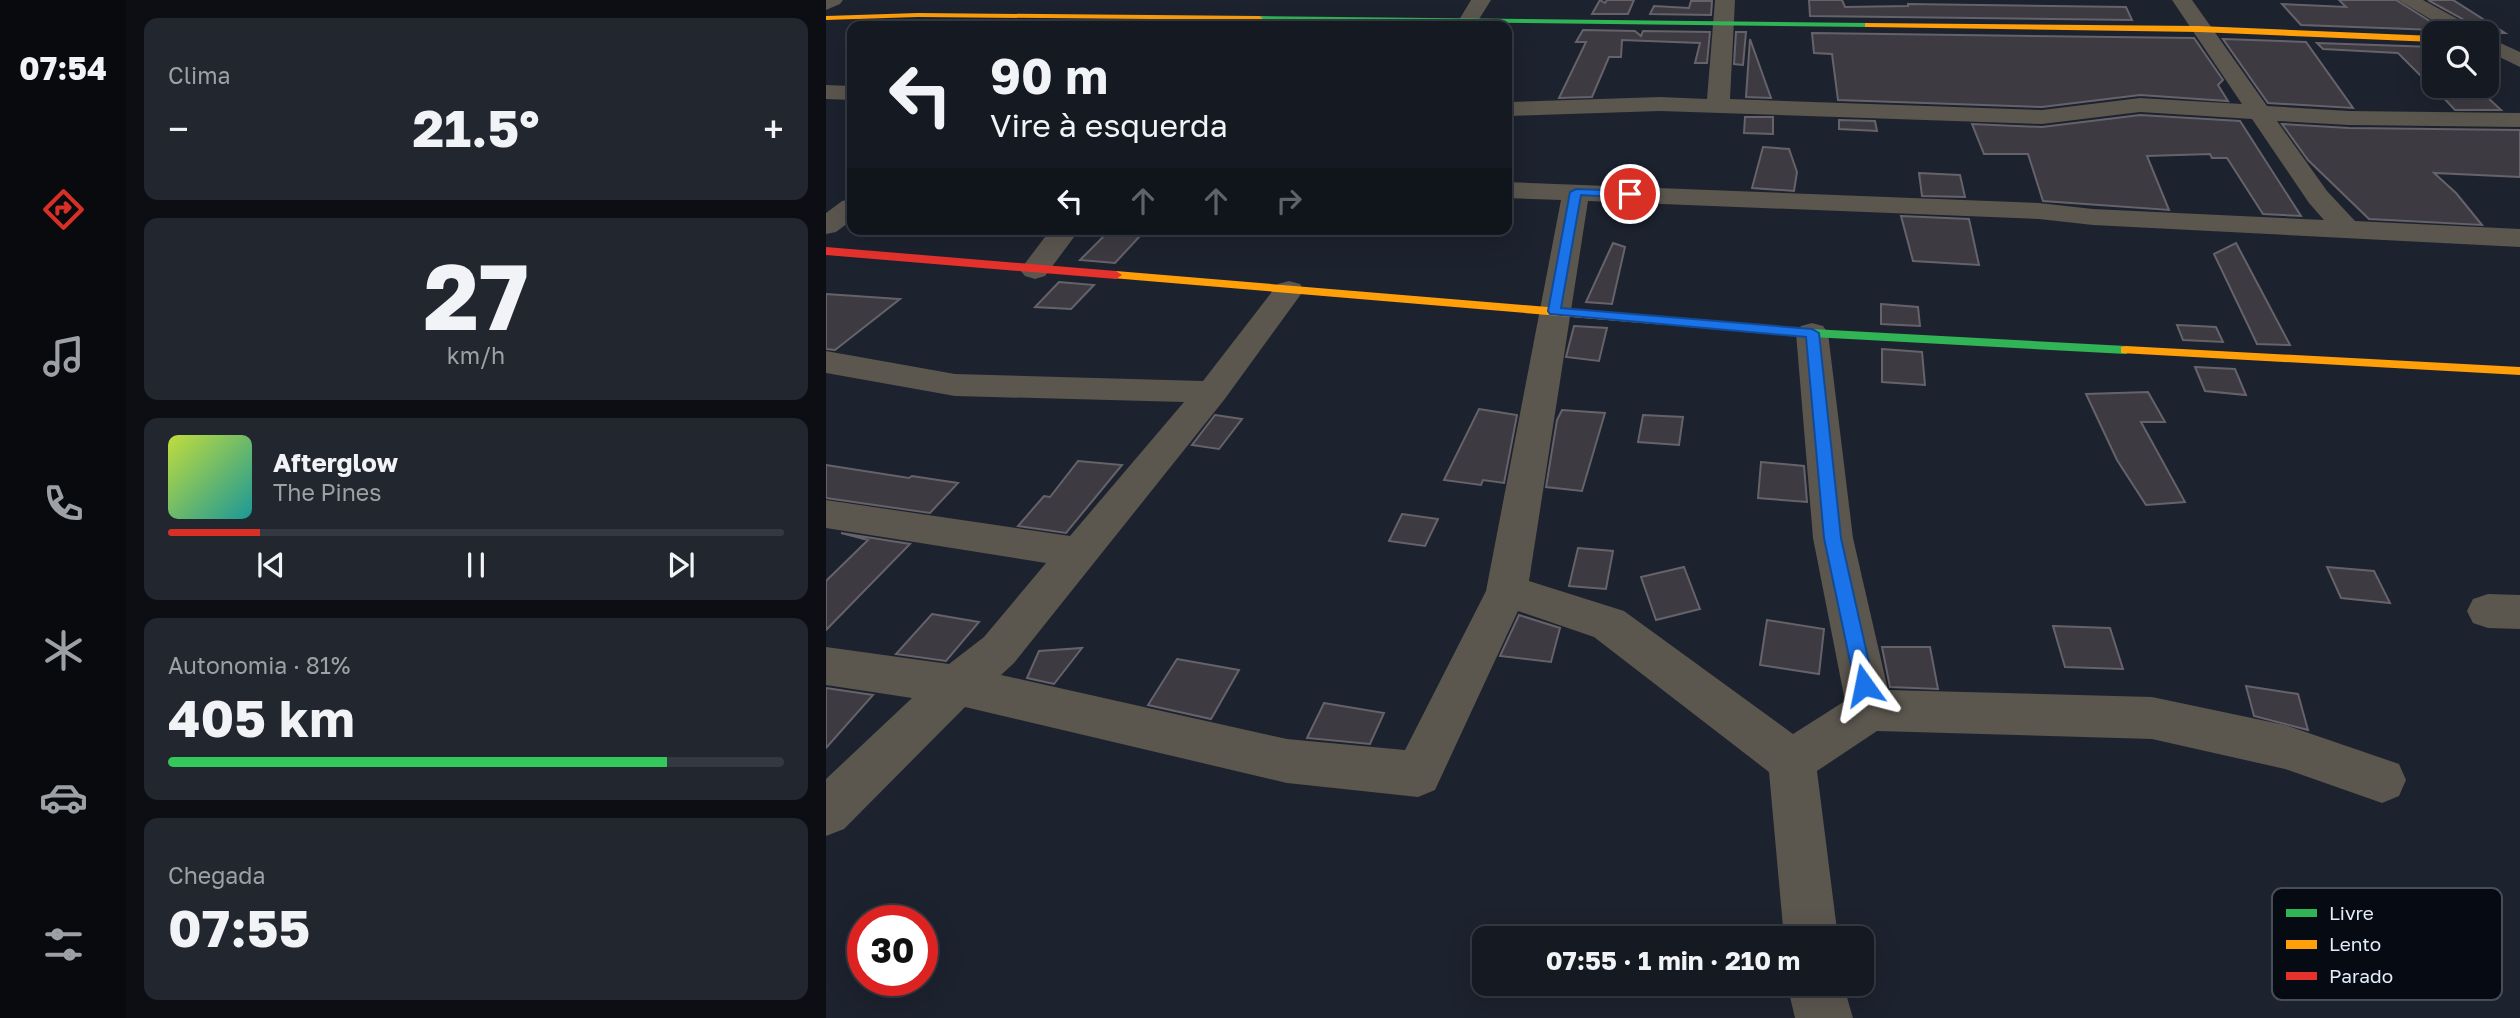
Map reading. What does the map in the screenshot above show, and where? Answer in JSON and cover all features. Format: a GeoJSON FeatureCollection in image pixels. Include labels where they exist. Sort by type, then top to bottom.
{"type":"FeatureCollection","features":[{"type":"Feature","properties":{"kind":"street"},"geometry":{"type":"LineString","coordinates":[[826,4],[833,0]]}},
{"type":"Feature","properties":{"kind":"street"},"geometry":{"type":"LineString","coordinates":[[1469,20],[1481,0]]}},
{"type":"Feature","properties":{"kind":"street"},"geometry":{"type":"LineString","coordinates":[[1718,106],[1725,0]]}},
{"type":"Feature","properties":{"kind":"street"},"geometry":{"type":"LineString","coordinates":[[2182,0],[2199,29],[2318,197],[2346,228]]}},
{"type":"Feature","properties":{"kind":"street"},"geometry":{"type":"LineString","coordinates":[[2408,0],[2447,21]]}},
{"type":"Feature","properties":{"kind":"street"},"geometry":{"type":"LineString","coordinates":[[826,18],[918,15],[1078,21]]}},
{"type":"Feature","properties":{"kind":"street"},"geometry":{"type":"LineString","coordinates":[[1449,21],[2199,29],[2422,38]]}},
{"type":"Feature","properties":{"kind":"street"},"geometry":{"type":"LineString","coordinates":[[2499,42],[2520,43]]}},
{"type":"Feature","properties":{"kind":"street"},"geometry":{"type":"LineString","coordinates":[[2499,49],[2520,60]]}},
{"type":"Feature","properties":{"kind":"street"},"geometry":{"type":"LineString","coordinates":[[826,92],[847,93]]}},
{"type":"Feature","properties":{"kind":"street"},"geometry":{"type":"LineString","coordinates":[[1512,109],[1660,104],[2042,117],[2140,105],[2349,118],[2520,120]]}},
{"type":"Feature","properties":{"kind":"street"},"geometry":{"type":"LineString","coordinates":[[1512,190],[2520,238]]}},
{"type":"Feature","properties":{"kind":"street"},"geometry":{"type":"LineString","coordinates":[[826,666],[957,685],[1287,761],[1418,774],[1507,591],[1576,192]]}},
{"type":"Feature","properties":{"kind":"street"},"geometry":{"type":"LineString","coordinates":[[826,226],[847,211]]}},
{"type":"Feature","properties":{"kind":"street"},"geometry":{"type":"LineString","coordinates":[[1035,270],[1061,235]]}},
{"type":"Feature","properties":{"kind":"street"},"geometry":{"type":"LineString","coordinates":[[826,251],[1812,333],[2520,371]]}},
{"type":"Feature","properties":{"kind":"street"},"geometry":{"type":"LineString","coordinates":[[826,812],[957,685],[999,650],[1213,393],[1289,290]]}},
{"type":"Feature","properties":{"kind":"street"},"geometry":{"type":"LineString","coordinates":[[1812,333],[1833,538],[1870,710]]}},
{"type":"Feature","properties":{"kind":"street"},"geometry":{"type":"LineString","coordinates":[[826,362],[955,385],[1213,393]]}},
{"type":"Feature","properties":{"kind":"street"},"geometry":{"type":"LineString","coordinates":[[826,514],[1079,553]]}},
{"type":"Feature","properties":{"kind":"street"},"geometry":{"type":"LineString","coordinates":[[1507,591],[1609,624],[1793,761],[1810,926]]}},
{"type":"Feature","properties":{"kind":"street"},"geometry":{"type":"LineString","coordinates":[[1793,761],[1870,710],[2152,718],[2286,747],[2382,780]]}},
{"type":"Feature","properties":{"kind":"street"},"geometry":{"type":"LineString","coordinates":[[1818,996],[1824,1018]]}},
{"type":"Feature","properties":{"kind":"building"},"geometry":{"type":"Polygon","coordinates":[[[1600,0],[1605,3],[1607,0],[1634,0],[1628,14],[1592,14],[1600,0]]]}},
{"type":"Feature","properties":{"kind":"building"},"geometry":{"type":"Polygon","coordinates":[[[1809,0],[1842,0],[1845,7],[1908,4],[2126,7],[2132,20],[1810,16],[1809,0]]]}},
{"type":"Feature","properties":{"kind":"building"},"geometry":{"type":"Polygon","coordinates":[[[2339,0],[2396,0],[2430,21],[2422,21],[2422,29],[2301,25],[2282,4],[2346,7],[2339,0]]]}},
{"type":"Feature","properties":{"kind":"building"},"geometry":{"type":"Polygon","coordinates":[[[2428,0],[2453,0],[2486,21],[2466,21],[2428,0]]]}},
{"type":"Feature","properties":{"kind":"building"},"geometry":{"type":"Polygon","coordinates":[[[1691,1],[1712,1],[1711,15],[1650,14],[1654,6],[1689,8],[1691,1]]]}},
{"type":"Feature","properties":{"kind":"building"},"geometry":{"type":"Polygon","coordinates":[[[1583,30],[1635,31],[1641,36],[1643,31],[1710,32],[1707,63],[1695,63],[1700,43],[1622,40],[1621,57],[1609,57],[1592,97],[1559,98],[1586,42],[1576,42],[1583,30]]]}},
{"type":"Feature","properties":{"kind":"building"},"geometry":{"type":"Polygon","coordinates":[[[1736,32],[1746,32],[1743,65],[1734,64],[1736,32]]]}},
{"type":"Feature","properties":{"kind":"building"},"geometry":{"type":"Polygon","coordinates":[[[1812,33],[2194,38],[2223,80],[2218,85],[2228,101],[2140,95],[2042,107],[1838,100],[1832,54],[1814,53],[1812,33]]]}},
{"type":"Feature","properties":{"kind":"building"},"geometry":{"type":"Polygon","coordinates":[[[1750,39],[1771,98],[1746,97],[1750,39]]]}},
{"type":"Feature","properties":{"kind":"building"},"geometry":{"type":"Polygon","coordinates":[[[2223,39],[2306,42],[2353,108],[2268,103],[2223,39]]]}},
{"type":"Feature","properties":{"kind":"building"},"geometry":{"type":"Polygon","coordinates":[[[2317,43],[2422,47],[2422,77],[2398,53],[2323,49],[2317,43]]]}},
{"type":"Feature","properties":{"kind":"building"},"geometry":{"type":"Polygon","coordinates":[[[2444,98],[2488,98],[2501,110],[2455,110],[2444,98]]]}},
{"type":"Feature","properties":{"kind":"building"},"geometry":{"type":"Polygon","coordinates":[[[2140,115],[2240,121],[2301,216],[2263,214],[2227,158],[2212,158],[2210,154],[2147,156],[2169,210],[2043,201],[2028,154],[1984,154],[1972,124],[2042,127],[2140,115]]]}},
{"type":"Feature","properties":{"kind":"building"},"geometry":{"type":"Polygon","coordinates":[[[1745,117],[1773,117],[1773,134],[1744,133],[1745,117]]]}},
{"type":"Feature","properties":{"kind":"building"},"geometry":{"type":"Polygon","coordinates":[[[1839,120],[1875,121],[1877,131],[1839,129],[1839,120]]]}},
{"type":"Feature","properties":{"kind":"building"},"geometry":{"type":"Polygon","coordinates":[[[2282,124],[2349,128],[2520,130],[2520,177],[2434,173],[2456,193],[2482,225],[2369,219],[2308,160],[2282,124]]]}},
{"type":"Feature","properties":{"kind":"building"},"geometry":{"type":"Polygon","coordinates":[[[1763,147],[1789,149],[1797,172],[1794,191],[1752,188],[1763,147]]]}},
{"type":"Feature","properties":{"kind":"building"},"geometry":{"type":"Polygon","coordinates":[[[1919,173],[1960,175],[1965,197],[1922,196],[1919,173]]]}},
{"type":"Feature","properties":{"kind":"building"},"geometry":{"type":"Polygon","coordinates":[[[1901,216],[1969,219],[1979,265],[1913,261],[1901,216]]]}},
{"type":"Feature","properties":{"kind":"building"},"geometry":{"type":"Polygon","coordinates":[[[1105,235],[1140,236],[1115,263],[1080,260],[1105,235]]]}},
{"type":"Feature","properties":{"kind":"building"},"geometry":{"type":"Polygon","coordinates":[[[1613,243],[1625,247],[1612,304],[1586,302],[1613,243]]]}},
{"type":"Feature","properties":{"kind":"building"},"geometry":{"type":"Polygon","coordinates":[[[2236,243],[2290,345],[2257,344],[2214,254],[2236,243]]]}},
{"type":"Feature","properties":{"kind":"building"},"geometry":{"type":"Polygon","coordinates":[[[1059,282],[1094,285],[1071,309],[1035,307],[1059,282]]]}},
{"type":"Feature","properties":{"kind":"building"},"geometry":{"type":"Polygon","coordinates":[[[826,294],[900,299],[835,350],[826,349],[826,294]]]}},
{"type":"Feature","properties":{"kind":"building"},"geometry":{"type":"Polygon","coordinates":[[[1881,304],[1918,307],[1920,326],[1881,324],[1881,304]]]}},
{"type":"Feature","properties":{"kind":"building"},"geometry":{"type":"Polygon","coordinates":[[[2177,325],[2216,327],[2223,342],[2183,340],[2177,325]]]}},
{"type":"Feature","properties":{"kind":"building"},"geometry":{"type":"Polygon","coordinates":[[[1574,326],[1607,328],[1599,361],[1566,357],[1574,326]]]}},
{"type":"Feature","properties":{"kind":"building"},"geometry":{"type":"Polygon","coordinates":[[[1882,349],[1922,352],[1925,385],[1882,382],[1882,349]]]}},
{"type":"Feature","properties":{"kind":"building"},"geometry":{"type":"Polygon","coordinates":[[[2195,367],[2235,369],[2246,395],[2205,391],[2195,367]]]}},
{"type":"Feature","properties":{"kind":"building"},"geometry":{"type":"Polygon","coordinates":[[[2148,392],[2165,422],[2141,422],[2185,502],[2146,505],[2117,460],[2086,394],[2148,392]]]}},
{"type":"Feature","properties":{"kind":"building"},"geometry":{"type":"Polygon","coordinates":[[[1479,409],[1517,415],[1504,483],[1483,480],[1481,485],[1444,480],[1479,409]]]}},
{"type":"Feature","properties":{"kind":"building"},"geometry":{"type":"Polygon","coordinates":[[[1562,410],[1605,413],[1582,491],[1546,487],[1557,420],[1562,410]]]}},
{"type":"Feature","properties":{"kind":"building"},"geometry":{"type":"Polygon","coordinates":[[[1215,415],[1242,419],[1219,449],[1192,445],[1215,415]]]}},
{"type":"Feature","properties":{"kind":"building"},"geometry":{"type":"Polygon","coordinates":[[[1643,415],[1683,417],[1679,445],[1638,442],[1643,415]]]}},
{"type":"Feature","properties":{"kind":"building"},"geometry":{"type":"Polygon","coordinates":[[[1078,461],[1122,465],[1066,533],[1018,526],[1044,496],[1050,497],[1078,461]]]}},
{"type":"Feature","properties":{"kind":"building"},"geometry":{"type":"Polygon","coordinates":[[[1761,462],[1804,466],[1807,502],[1758,498],[1761,462]]]}},
{"type":"Feature","properties":{"kind":"building"},"geometry":{"type":"Polygon","coordinates":[[[826,465],[958,483],[930,513],[826,498],[826,465]]]}},
{"type":"Feature","properties":{"kind":"building"},"geometry":{"type":"Polygon","coordinates":[[[1402,514],[1438,519],[1425,546],[1389,541],[1402,514]]]}},
{"type":"Feature","properties":{"kind":"building"},"geometry":{"type":"Polygon","coordinates":[[[841,533],[910,544],[826,630],[826,581],[868,540],[841,533]]]}},
{"type":"Feature","properties":{"kind":"building"},"geometry":{"type":"Polygon","coordinates":[[[1578,548],[1613,551],[1606,589],[1569,586],[1578,548]]]}},
{"type":"Feature","properties":{"kind":"building"},"geometry":{"type":"Polygon","coordinates":[[[1684,567],[1700,609],[1656,620],[1641,577],[1684,567]]]}},
{"type":"Feature","properties":{"kind":"building"},"geometry":{"type":"Polygon","coordinates":[[[2327,567],[2374,571],[2390,603],[2341,598],[2327,567]]]}},
{"type":"Feature","properties":{"kind":"building"},"geometry":{"type":"Polygon","coordinates":[[[932,614],[979,622],[946,661],[896,654],[932,614]]]}},
{"type":"Feature","properties":{"kind":"building"},"geometry":{"type":"Polygon","coordinates":[[[1519,615],[1560,628],[1551,662],[1500,656],[1519,615]]]}},
{"type":"Feature","properties":{"kind":"building"},"geometry":{"type":"Polygon","coordinates":[[[1767,620],[1824,629],[1819,674],[1760,665],[1767,620]]]}},
{"type":"Feature","properties":{"kind":"building"},"geometry":{"type":"Polygon","coordinates":[[[2053,626],[2110,628],[2123,669],[2065,667],[2053,626]]]}},
{"type":"Feature","properties":{"kind":"building"},"geometry":{"type":"Polygon","coordinates":[[[1882,647],[1930,647],[1938,689],[1890,687],[1882,647]]]}},
{"type":"Feature","properties":{"kind":"building"},"geometry":{"type":"Polygon","coordinates":[[[1082,648],[1054,684],[1027,678],[1039,651],[1082,648]]]}},
{"type":"Feature","properties":{"kind":"building"},"geometry":{"type":"Polygon","coordinates":[[[1177,659],[1239,670],[1211,719],[1148,705],[1177,659]]]}},
{"type":"Feature","properties":{"kind":"building"},"geometry":{"type":"Polygon","coordinates":[[[2246,686],[2298,694],[2308,730],[2254,716],[2246,686]]]}},
{"type":"Feature","properties":{"kind":"building"},"geometry":{"type":"Polygon","coordinates":[[[826,688],[873,695],[826,748],[826,688]]]}},
{"type":"Feature","properties":{"kind":"building"},"geometry":{"type":"Polygon","coordinates":[[[1324,703],[1384,713],[1370,744],[1307,738],[1324,703]]]}},
{"type":"Feature","properties":{"kind":"traffic: fast"},"geometry":{"type":"LineString","coordinates":[[1259,18],[1868,25]]}},
{"type":"Feature","properties":{"kind":"traffic: fast"},"geometry":{"type":"LineString","coordinates":[[1666,321],[1812,333],[2126,350]]}},
{"type":"Feature","properties":{"kind":"traffic: slow"},"geometry":{"type":"LineString","coordinates":[[826,18],[918,15],[1259,18]]}},
{"type":"Feature","properties":{"kind":"traffic: slow"},"geometry":{"type":"LineString","coordinates":[[1868,25],[2199,29],[2422,38]]}},
{"type":"Feature","properties":{"kind":"traffic: slow"},"geometry":{"type":"LineString","coordinates":[[1116,275],[1666,321]]}},
{"type":"Feature","properties":{"kind":"traffic: slow"},"geometry":{"type":"LineString","coordinates":[[2126,350],[2520,371]]}},
{"type":"Feature","properties":{"kind":"traffic: jam"},"geometry":{"type":"LineString","coordinates":[[826,251],[1116,275]]}},
{"type":"Feature","properties":{"kind":"route"},"geometry":{"type":"LineString","coordinates":[[1630,194],[1576,192],[1554,311],[1812,333],[1833,538],[1864,685]]}}]}
